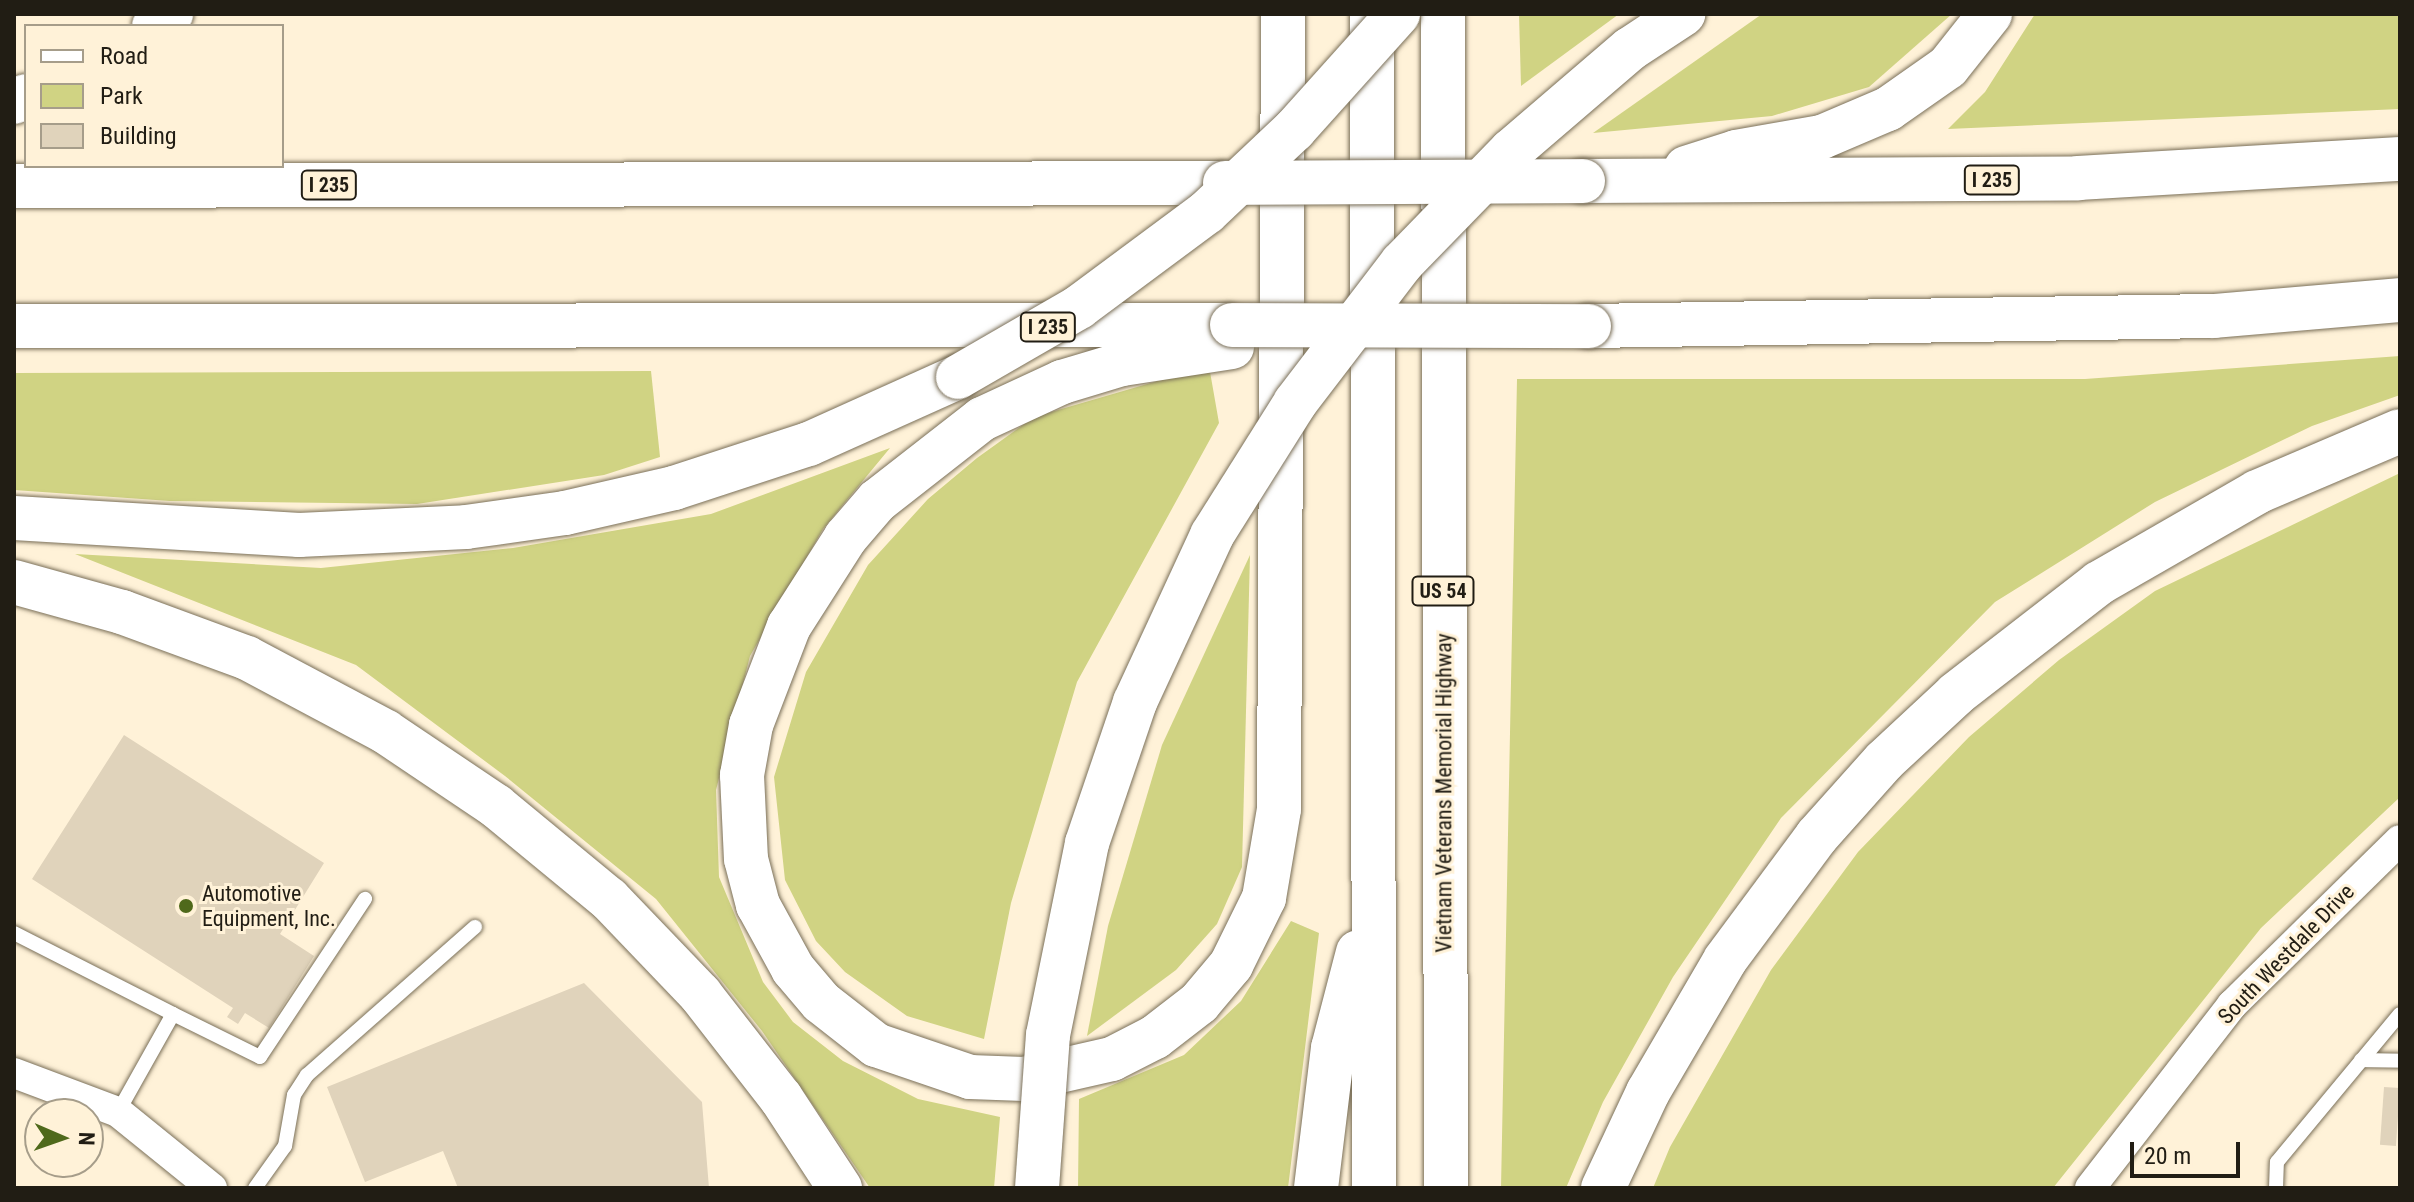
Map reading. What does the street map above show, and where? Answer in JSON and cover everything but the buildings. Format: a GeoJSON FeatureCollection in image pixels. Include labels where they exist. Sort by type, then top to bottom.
{"type":"FeatureCollection","features":[{"type":"Feature","properties":{"kind":"highway"},"geometry":{"type":"LineString","coordinates":[[1232,336],[1062,382],[982,419],[877,501],[846,537],[789,626],[764,681],[746,750],[746,859],[758,905],[793,969],[821,1002],[876,1045],[970,1077],[1024,1079],[1112,1059],[1155,1037],[1199,1003],[1231,965],[1264,898],[1279,809],[1283,14]]}},
{"type":"Feature","properties":{"kind":"highway"},"geometry":{"type":"LineString","coordinates":[[1372,14],[1374,1188]]}},
{"type":"Feature","properties":{"kind":"highway"},"geometry":{"type":"LineString","coordinates":[[14,518],[299,535],[466,527],[631,499],[809,444],[971,370],[1155,253],[1256,168],[1398,14]]}},
{"type":"Feature","properties":{"kind":"highway","name":"Vietnam Veterans Memorial Highway"},"geometry":{"type":"LineString","coordinates":[[1443,14],[1446,1188]]}},
{"type":"Feature","properties":{"kind":"highway"},"geometry":{"type":"LineString","coordinates":[[1442,78],[1468,14]]}},
{"type":"Feature","properties":{"kind":"highway"},"geometry":{"type":"LineString","coordinates":[[1037,1188],[1048,1035],[1087,843],[1135,702],[1212,535],[1295,403],[1402,263],[1511,151],[1630,49],[1683,14]]}},
{"type":"Feature","properties":{"kind":"highway"},"geometry":{"type":"LineString","coordinates":[[1646,182],[1736,152],[1822,137],[1888,109],[1948,67],[1990,14]]}},
{"type":"Feature","properties":{"kind":"highway","name":"I 235"},"geometry":{"type":"LineString","coordinates":[[14,186],[2078,178],[2400,159]]}},
{"type":"Feature","properties":{"kind":"highway","name":"I 235"},"geometry":{"type":"LineString","coordinates":[[14,326],[863,328],[1232,336],[1298,325],[1589,326],[2214,316],[2400,300]]}},
{"type":"Feature","properties":{"kind":"highway"},"geometry":{"type":"LineString","coordinates":[[1603,1188],[1648,1092],[1725,960],[1817,836],[1884,761],[1979,674],[2099,583],[2257,492],[2400,431]]}},
{"type":"Feature","properties":{"kind":"highway"},"geometry":{"type":"LineString","coordinates":[[14,582],[122,612],[247,658],[386,732],[496,806],[609,899],[700,994],[781,1098],[840,1188]]}},
{"type":"Feature","properties":{"kind":"highway"},"geometry":{"type":"LineString","coordinates":[[1316,1188],[1333,1048],[1374,892]]}},
{"type":"Feature","properties":{"kind":"street","name":"South Westdale Drive"},"geometry":{"type":"LineString","coordinates":[[2090,1188],[2232,1005],[2400,840]]}},
{"type":"Feature","properties":{"kind":"street"},"geometry":{"type":"LineString","coordinates":[[14,1073],[118,1112],[209,1184]]}},
{"type":"Feature","properties":{"kind":"lane"},"geometry":{"type":"LineString","coordinates":[[14,933],[260,1057],[365,899]]}},
{"type":"Feature","properties":{"kind":"lane"},"geometry":{"type":"LineString","coordinates":[[255,1188],[285,1146],[294,1095],[307,1075],[475,927]]}},
{"type":"Feature","properties":{"kind":"lane"},"geometry":{"type":"LineString","coordinates":[[118,1112],[173,1014]]}},
{"type":"Feature","properties":{"kind":"lane"},"geometry":{"type":"LineString","coordinates":[[2276,1188],[2277,1162],[2400,1014]]}},
{"type":"Feature","properties":{"kind":"lane"},"geometry":{"type":"LineString","coordinates":[[2361,1060],[2400,1061]]}},
{"type":"Feature","properties":{"kind":"green space"},"geometry":{"type":"Polygon","coordinates":[[[1519,14],[1619,14],[1521,86],[1519,14]]]}},
{"type":"Feature","properties":{"kind":"green space"},"geometry":{"type":"Polygon","coordinates":[[[1762,14],[1952,14],[1869,87],[1772,116],[1593,133],[1762,14]]]}},
{"type":"Feature","properties":{"kind":"green space"},"geometry":{"type":"Polygon","coordinates":[[[2035,14],[2400,14],[2400,109],[1948,129],[1985,92],[2035,14]]]}},
{"type":"Feature","properties":{"kind":"green space"},"geometry":{"type":"Polygon","coordinates":[[[2400,356],[2400,395],[2312,426],[2155,502],[1995,602],[1781,818],[1673,977],[1603,1102],[1566,1188],[1501,1188],[1517,379],[2085,379],[2400,356]]]}},
{"type":"Feature","properties":{"kind":"green space"},"geometry":{"type":"Polygon","coordinates":[[[1209,366],[1219,423],[1077,682],[1011,903],[984,1039],[907,1016],[845,972],[816,941],[785,880],[774,777],[806,672],[868,565],[928,499],[977,458],[1034,417],[1209,366]]]}},
{"type":"Feature","properties":{"kind":"green space"},"geometry":{"type":"Polygon","coordinates":[[[651,371],[660,457],[604,475],[417,504],[170,501],[14,490],[14,373],[651,371]]]}},
{"type":"Feature","properties":{"kind":"green space"},"geometry":{"type":"Polygon","coordinates":[[[890,448],[823,529],[750,656],[716,790],[719,877],[763,982],[793,1022],[843,1061],[918,1099],[1000,1117],[994,1188],[870,1188],[762,1031],[656,899],[505,776],[356,665],[75,554],[321,568],[513,548],[711,514],[890,448]]]}},
{"type":"Feature","properties":{"kind":"green space"},"geometry":{"type":"Polygon","coordinates":[[[2400,473],[2400,797],[2261,928],[2053,1188],[1653,1188],[1670,1147],[1771,970],[1858,852],[1969,737],[2059,660],[2155,591],[2400,473]]]}},
{"type":"Feature","properties":{"kind":"green space"},"geometry":{"type":"Polygon","coordinates":[[[1250,555],[1242,867],[1217,924],[1176,970],[1087,1036],[1108,926],[1162,745],[1250,555]]]}},
{"type":"Feature","properties":{"kind":"green space"},"geometry":{"type":"Polygon","coordinates":[[[1291,921],[1319,933],[1288,1188],[1078,1188],[1079,1099],[1184,1055],[1241,1001],[1291,921]]]}},
{"type":"Feature","properties":{"kind":"place","name":"Automotive Equipment, Inc."},"geometry":{"type":"Point","coordinates":[186,906]}}]}
